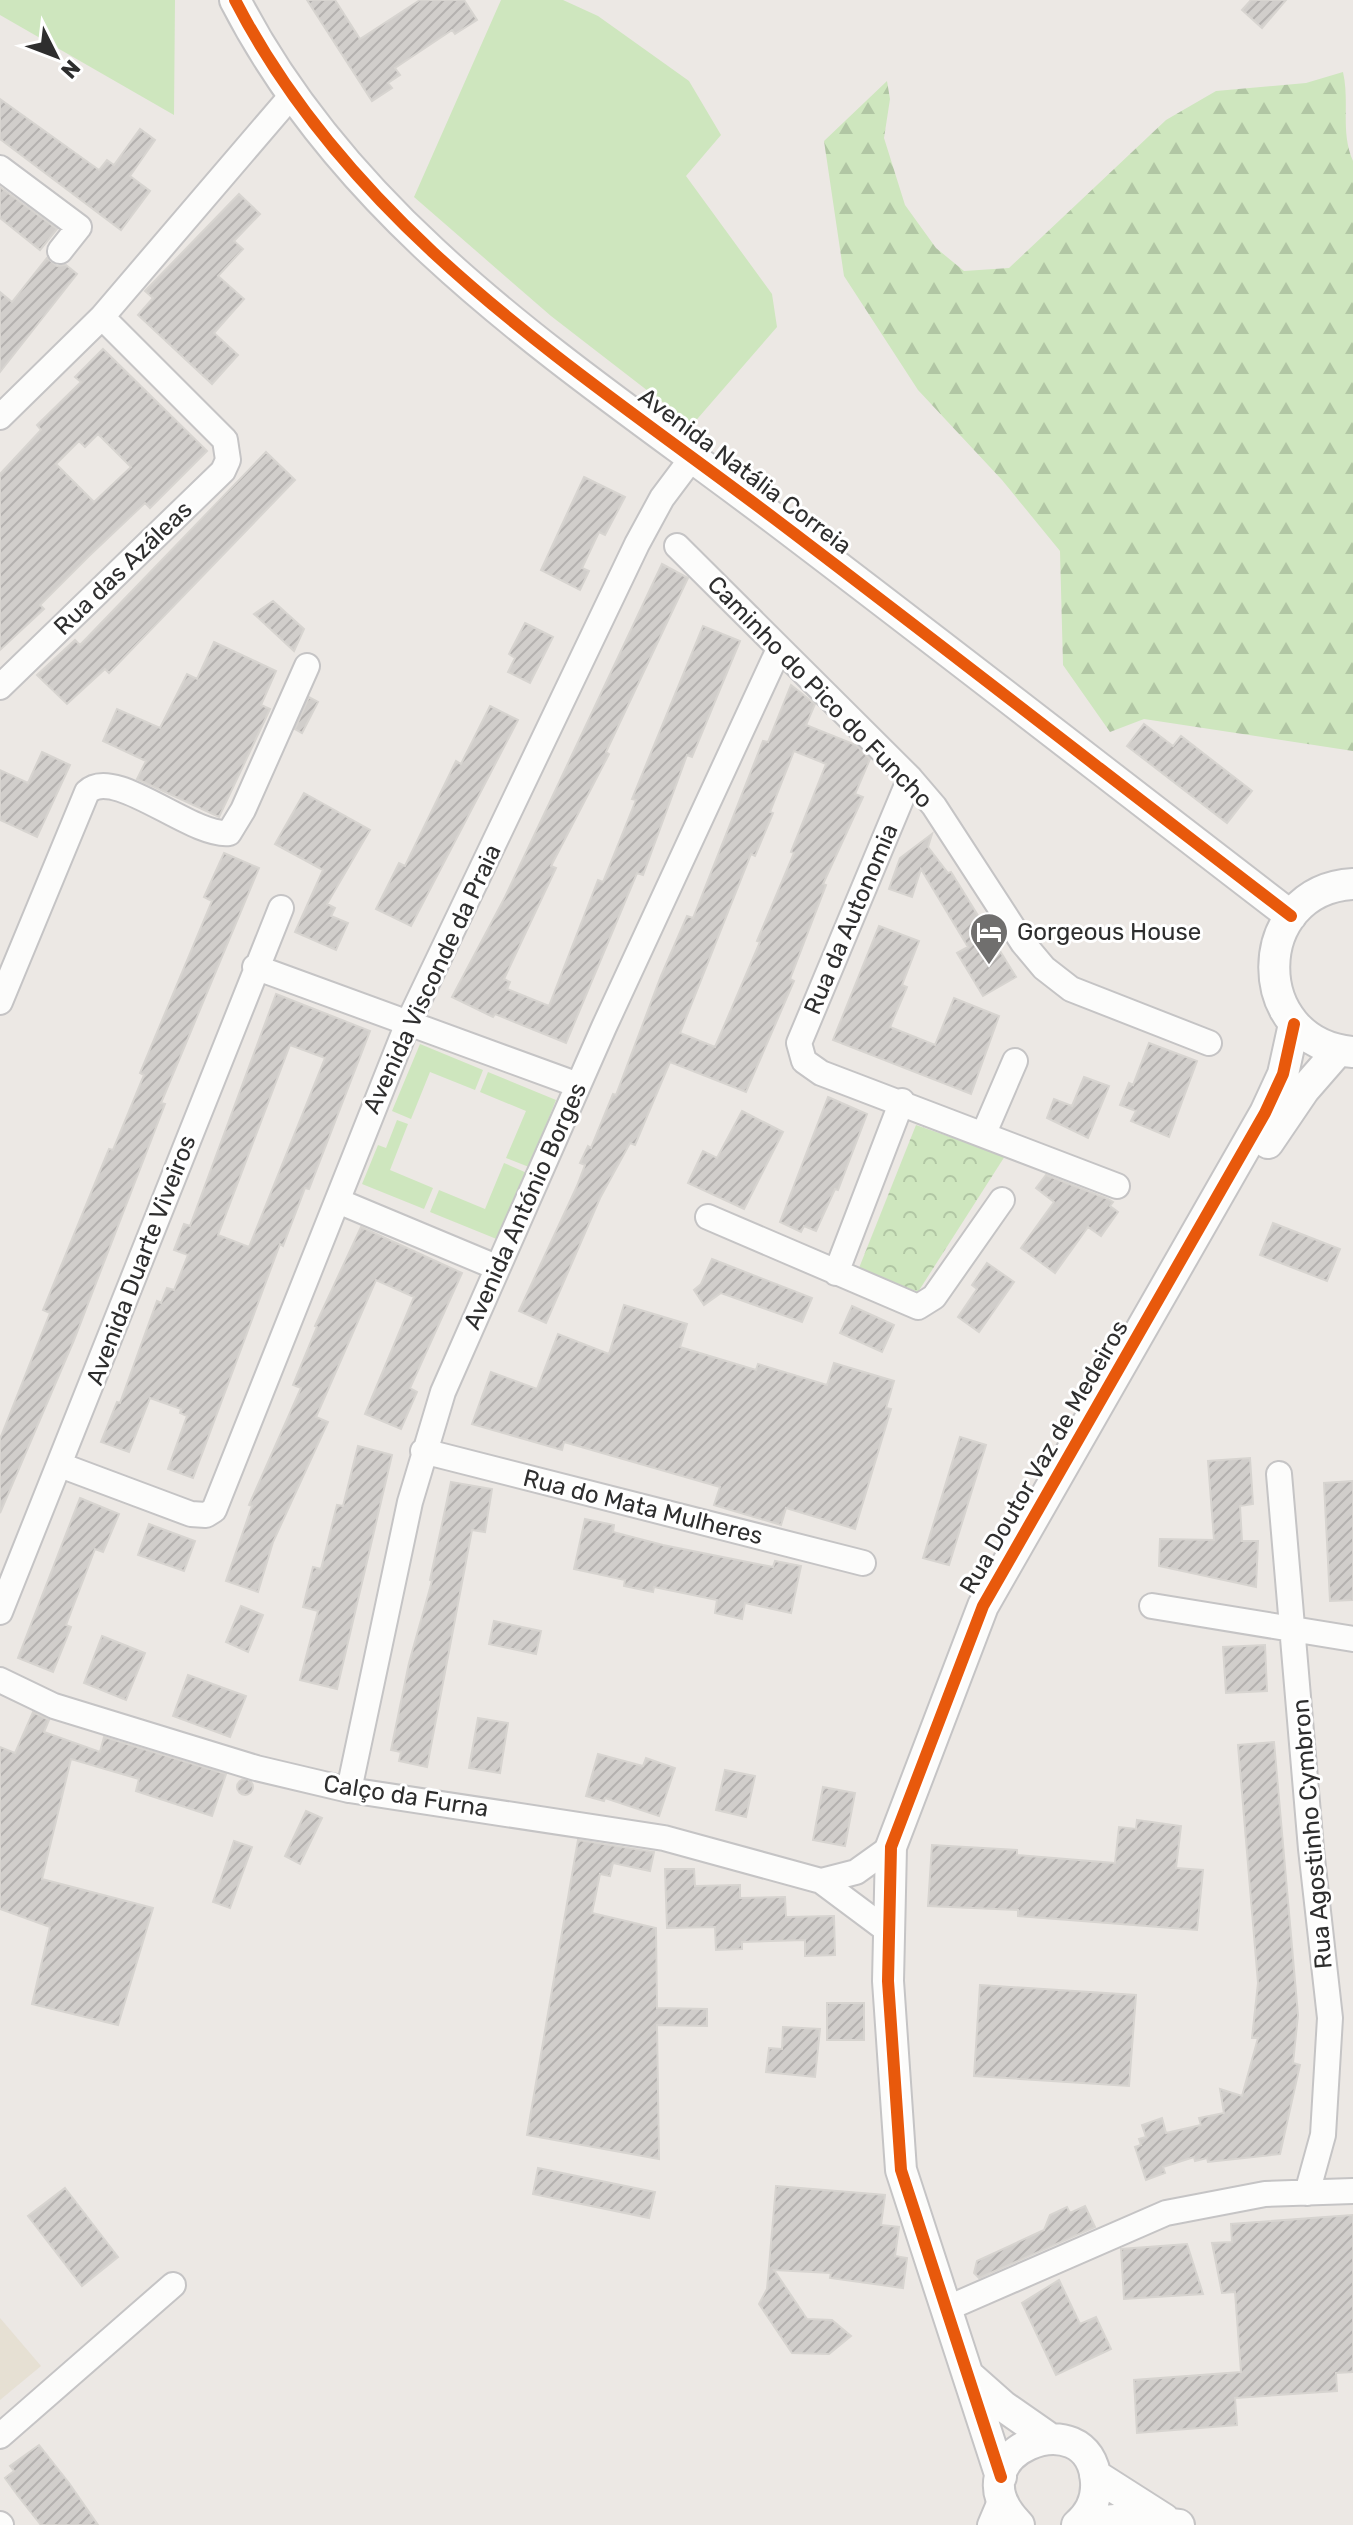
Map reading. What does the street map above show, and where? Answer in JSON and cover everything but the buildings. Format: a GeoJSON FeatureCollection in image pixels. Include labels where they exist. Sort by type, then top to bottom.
{"type":"FeatureCollection","features":[{"type":"Feature","properties":{"kind":"street","name":"Avenida Natália Correia"},"geometry":{"type":"LineString","coordinates":[[235,0],[292,95],[357,178],[508,320],[1291,916]]}},
{"type":"Feature","properties":{"kind":"street"},"geometry":{"type":"LineString","coordinates":[[0,417],[102,317],[292,95]]}},
{"type":"Feature","properties":{"kind":"street"},"geometry":{"type":"LineString","coordinates":[[0,168],[79,227],[60,251]]}},
{"type":"Feature","properties":{"kind":"street","name":"Rua das Azáleas"},"geometry":{"type":"LineString","coordinates":[[0,687],[223,471],[228,460],[225,440],[102,317]]}},
{"type":"Feature","properties":{"kind":"street","name":"Avenida Visconde da Praia"},"geometry":{"type":"LineString","coordinates":[[60,1465],[191,1514],[206,1515],[219,1500],[408,1023],[637,544],[662,498],[692,458]]}},
{"type":"Feature","properties":{"kind":"street","name":"Caminho do Pico do Funcho"},"geometry":{"type":"LineString","coordinates":[[677,546],[910,778],[934,806],[1023,943],[1044,968],[1071,989],[1209,1043]]}},
{"type":"Feature","properties":{"kind":"street","name":"Avenida António Borges"},"geometry":{"type":"LineString","coordinates":[[349,1790],[423,1451],[443,1392],[578,1085],[779,649]]}},
{"type":"Feature","properties":{"kind":"street"},"geometry":{"type":"LineString","coordinates":[[0,1002],[87,792],[93,787],[112,784],[208,831],[229,833],[243,810],[307,666]]}},
{"type":"Feature","properties":{"kind":"street","name":"Rua da Autonomia"},"geometry":{"type":"LineString","coordinates":[[902,1101],[821,1073],[804,1061],[799,1043],[910,778]]}},
{"type":"Feature","properties":{"kind":"street"},"geometry":{"type":"LineString","coordinates":[[1346,1051],[1314,1041],[1294,1024],[1275,990],[1273,970],[1278,941],[1291,916],[1324,890],[1353,884]]}},
{"type":"Feature","properties":{"kind":"street","name":"Avenida Duarte Viveiros"},"geometry":{"type":"LineString","coordinates":[[0,1612],[281,908]]}},
{"type":"Feature","properties":{"kind":"street"},"geometry":{"type":"LineString","coordinates":[[255,967],[578,1085]]}},
{"type":"Feature","properties":{"kind":"street","name":"Rua Doutor Vaz de Medeiros"},"geometry":{"type":"LineString","coordinates":[[897,1934],[891,1847],[983,1606],[1265,1113],[1283,1074],[1294,1024]]}},
{"type":"Feature","properties":{"kind":"street","name":"Rua Doutor Vaz de Medeiros"},"geometry":{"type":"LineString","coordinates":[[897,1934],[913,1827],[996,1609],[1279,1125],[1346,1051]]}},
{"type":"Feature","properties":{"kind":"street"},"geometry":{"type":"LineString","coordinates":[[984,1133],[1015,1061]]}},
{"type":"Feature","properties":{"kind":"street"},"geometry":{"type":"LineString","coordinates":[[836,1273],[902,1101],[1117,1186]]}},
{"type":"Feature","properties":{"kind":"street"},"geometry":{"type":"LineString","coordinates":[[708,1217],[918,1307],[927,1304],[1002,1200]]}},
{"type":"Feature","properties":{"kind":"street"},"geometry":{"type":"LineString","coordinates":[[338,1201],[496,1267]]}},
{"type":"Feature","properties":{"kind":"street","name":"Rua do Mata Mulheres"},"geometry":{"type":"LineString","coordinates":[[423,1451],[863,1563]]}},
{"type":"Feature","properties":{"kind":"street","name":"Rua Agostinho Cymbron"},"geometry":{"type":"LineString","coordinates":[[1279,1474],[1311,1849],[1330,2018],[1323,2135],[1307,2193]]}},
{"type":"Feature","properties":{"kind":"street"},"geometry":{"type":"LineString","coordinates":[[1152,1606],[1353,1639]]}},
{"type":"Feature","properties":{"kind":"street","name":"Calço da Furna"},"geometry":{"type":"LineString","coordinates":[[0,1680],[54,1706],[164,1742],[349,1790],[664,1838],[821,1881],[897,1934]]}},
{"type":"Feature","properties":{"kind":"street"},"geometry":{"type":"LineString","coordinates":[[821,1881],[856,1872],[891,1847]]}},
{"type":"Feature","properties":{"kind":"street"},"geometry":{"type":"LineString","coordinates":[[897,1934],[901,2170],[968,2375],[997,2500],[1019,2525]]}},
{"type":"Feature","properties":{"kind":"street"},"geometry":{"type":"LineString","coordinates":[[948,2308],[1166,2213],[1265,2194],[1353,2191]]}},
{"type":"Feature","properties":{"kind":"street"},"geometry":{"type":"LineString","coordinates":[[0,2436],[173,2285]]}},
{"type":"Feature","properties":{"kind":"street"},"geometry":{"type":"LineString","coordinates":[[968,2375],[1003,2406],[1049,2438],[1079,2448],[1095,2475],[1096,2493],[1091,2509],[1078,2524]]}},
{"type":"Feature","properties":{"kind":"street"},"geometry":{"type":"LineString","coordinates":[[997,2500],[1007,2461],[1018,2448],[1032,2440],[1049,2438]]}},
{"type":"Feature","properties":{"kind":"street"},"geometry":{"type":"LineString","coordinates":[[1095,2475],[1176,2524]]}},
{"type":"Feature","properties":{"kind":"street"},"geometry":{"type":"LineString","coordinates":[[1078,2524],[1127,2519],[1176,2524]]}},
{"type":"Feature","properties":{"kind":"shaded area"},"geometry":{"type":"Polygon","coordinates":[[[0,2318],[41,2366],[0,2400],[0,2318]]]}},
{"type":"Feature","properties":{"kind":"green space"},"geometry":{"type":"Polygon","coordinates":[[[0,0],[175,0],[174,115],[0,15],[0,0]]]}},
{"type":"Feature","properties":{"kind":"green space"},"geometry":{"type":"Polygon","coordinates":[[[501,0],[563,0],[598,16],[689,81],[721,135],[686,176],[772,294],[777,327],[692,425],[551,316],[414,197],[501,0]]]}},
{"type":"Feature","properties":{"kind":"green space"},"geometry":{"type":"Polygon","coordinates":[[[1343,72],[1347,139],[1353,161],[1353,751],[1144,719],[1110,732],[1063,665],[1060,551],[1002,480],[918,390],[844,276],[824,141],[887,81],[890,99],[884,138],[905,205],[936,248],[964,271],[1009,268],[1166,120],[1216,91],[1306,83],[1343,72]]]}},
{"type":"Feature","properties":{"kind":"green space"},"geometry":{"type":"Polygon","coordinates":[[[420,1044],[483,1070],[475,1090],[430,1072],[411,1119],[392,1111],[420,1044]]]}},
{"type":"Feature","properties":{"kind":"green space"},"geometry":{"type":"Polygon","coordinates":[[[488,1072],[556,1100],[529,1167],[506,1158],[526,1111],[480,1092],[488,1072]]]}},
{"type":"Feature","properties":{"kind":"green space"},"geometry":{"type":"Polygon","coordinates":[[[397,1120],[408,1124],[390,1170],[433,1188],[424,1209],[362,1184],[378,1145],[386,1148],[397,1120]]]}},
{"type":"Feature","properties":{"kind":"green space"},"geometry":{"type":"Polygon","coordinates":[[[916,1125],[1005,1156],[918,1292],[859,1268],[916,1125]]]}},
{"type":"Feature","properties":{"kind":"green space"},"geometry":{"type":"Polygon","coordinates":[[[504,1163],[527,1173],[499,1240],[430,1212],[439,1190],[485,1209],[504,1163]]]}},
{"type":"Feature","properties":{"kind":"cycle path"},"geometry":{"type":"LineString","coordinates":[[235,0],[284,82],[341,157],[405,225],[474,289],[547,349],[840,568],[1291,916]]}},
{"type":"Feature","properties":{"kind":"cycle path"},"geometry":{"type":"LineString","coordinates":[[1001,2477],[901,2170],[888,1981],[891,1847],[983,1606],[1265,1113],[1283,1074],[1294,1024]]}},
{"type":"Feature","properties":{"kind":"place","name":"Gorgeous House"},"geometry":{"type":"Point","coordinates":[989,966]}}]}
